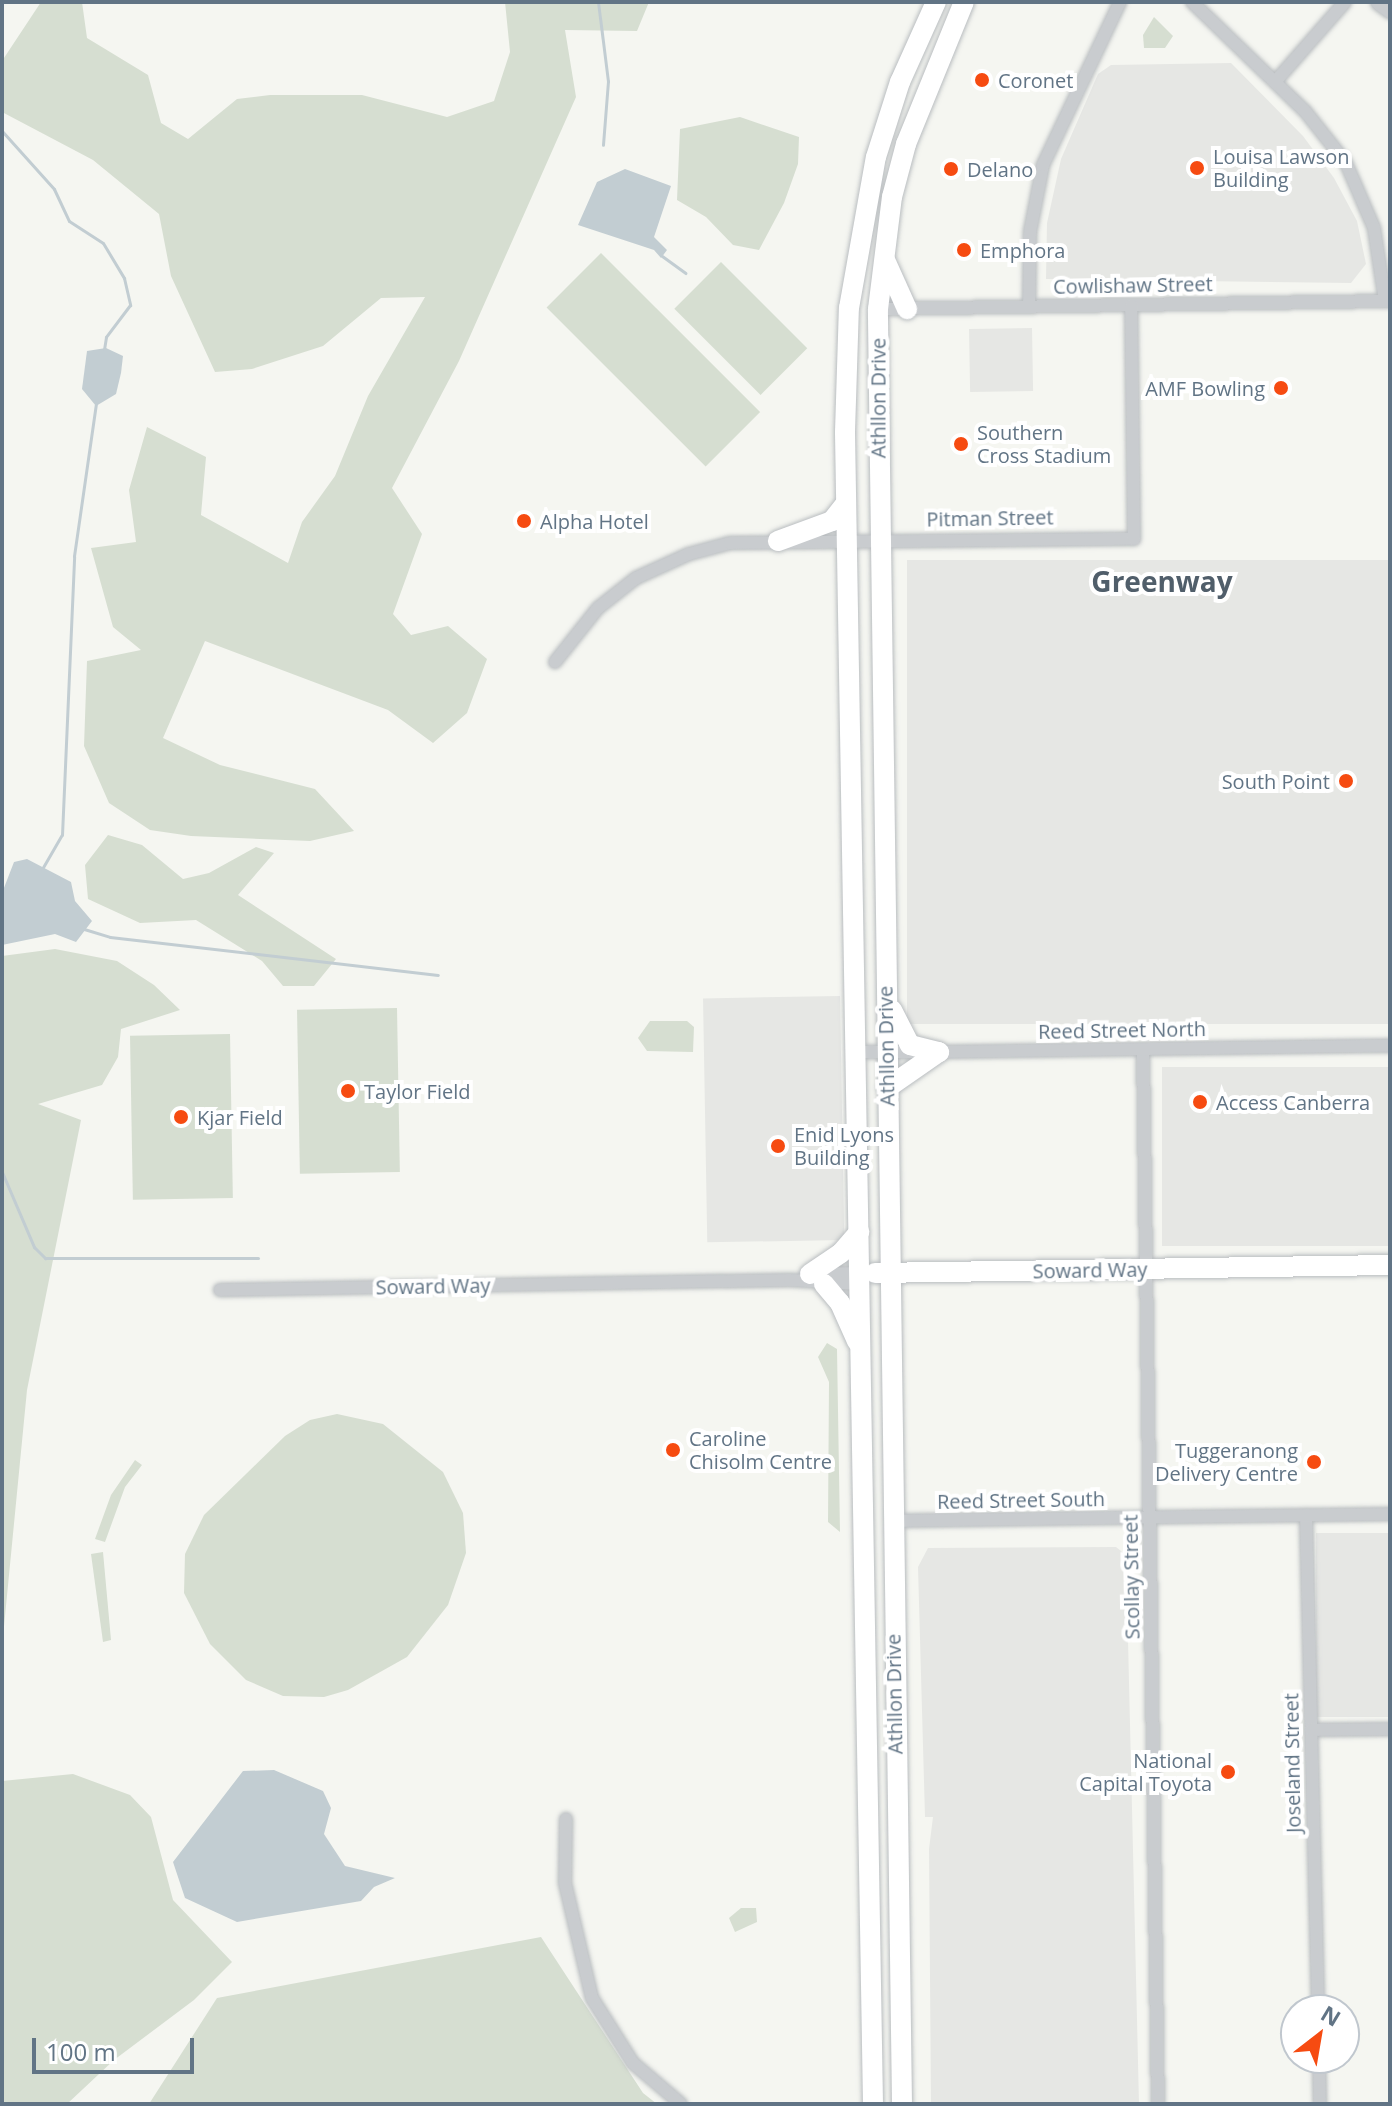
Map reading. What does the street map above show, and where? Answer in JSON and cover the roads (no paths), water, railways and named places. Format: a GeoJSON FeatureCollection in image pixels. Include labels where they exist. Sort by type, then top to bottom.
{"type":"FeatureCollection","features":[{"type":"Feature","properties":{"kind":"main road","name":"Athllon Drive"},"geometry":{"type":"LineString","coordinates":[[873,2104],[846,394],[854,261],[887,119],[936,2]]}},
{"type":"Feature","properties":{"kind":"main road","name":"Athllon Drive"},"geometry":{"type":"LineString","coordinates":[[902,2104],[878,309],[883,252],[909,133],[964,2]]}},
{"type":"Feature","properties":{"kind":"main road"},"geometry":{"type":"LineString","coordinates":[[883,252],[907,309]]}},
{"type":"Feature","properties":{"kind":"main road"},"geometry":{"type":"LineString","coordinates":[[846,394],[858,325],[878,309],[857,294],[854,261]]}},
{"type":"Feature","properties":{"kind":"main road"},"geometry":{"type":"LineString","coordinates":[[778,541],[832,521],[846,503]]}},
{"type":"Feature","properties":{"kind":"main road"},"geometry":{"type":"LineString","coordinates":[[885,987],[902,1036],[917,1048],[939,1052]]}},
{"type":"Feature","properties":{"kind":"main road"},"geometry":{"type":"LineString","coordinates":[[887,1088],[939,1052]]}},
{"type":"Feature","properties":{"kind":"main road"},"geometry":{"type":"LineString","coordinates":[[859,1232],[841,1253],[808,1280],[840,1303],[861,1348]]}},
{"type":"Feature","properties":{"kind":"main road","name":"Soward Way"},"geometry":{"type":"LineString","coordinates":[[1146,1275],[1390,1265]]}},
{"type":"Feature","properties":{"kind":"main road","name":"Soward Way"},"geometry":{"type":"LineString","coordinates":[[859,1279],[1146,1275],[1390,1279]]}},
{"type":"Feature","properties":{"kind":"main road"},"geometry":{"type":"LineString","coordinates":[[863,1478],[868,1510],[878,1520],[892,1521]]}},
{"type":"Feature","properties":{"kind":"main road"},"geometry":{"type":"LineString","coordinates":[[865,1597],[872,1537],[892,1521]]}},
{"type":"Feature","properties":{"kind":"street"},"geometry":{"type":"LineString","coordinates":[[1029,307],[1030,232],[1043,165],[1120,2]]}},
{"type":"Feature","properties":{"kind":"street"},"geometry":{"type":"LineString","coordinates":[[1192,2],[1326,136],[1355,178],[1379,246],[1388,301]]}},
{"type":"Feature","properties":{"kind":"street"},"geometry":{"type":"LineString","coordinates":[[1275,82],[1345,2]]}},
{"type":"Feature","properties":{"kind":"street"},"geometry":{"type":"LineString","coordinates":[[1328,25],[1356,2]]}},
{"type":"Feature","properties":{"kind":"street"},"geometry":{"type":"LineString","coordinates":[[1379,2],[1390,10]]}},
{"type":"Feature","properties":{"kind":"street","name":"Cowlishaw Street"},"geometry":{"type":"LineString","coordinates":[[878,309],[1388,301]]}},
{"type":"Feature","properties":{"kind":"street","name":"Pitman Street"},"geometry":{"type":"LineString","coordinates":[[555,662],[598,608],[636,578],[699,551],[778,541],[1134,539],[1131,305]]}},
{"type":"Feature","properties":{"kind":"street","name":"Reed Street North"},"geometry":{"type":"LineString","coordinates":[[855,1052],[1390,1046]]}},
{"type":"Feature","properties":{"kind":"street","name":"Scollay Street"},"geometry":{"type":"LineString","coordinates":[[1143,1049],[1158,2104]]}},
{"type":"Feature","properties":{"kind":"street","name":"Soward Way"},"geometry":{"type":"LineString","coordinates":[[220,1290],[859,1279]]}},
{"type":"Feature","properties":{"kind":"street","name":"Reed Street South"},"geometry":{"type":"LineString","coordinates":[[892,1521],[1390,1514]]}},
{"type":"Feature","properties":{"kind":"street","name":"Joseland Street"},"geometry":{"type":"LineString","coordinates":[[1306,1515],[1318,1994]]}},
{"type":"Feature","properties":{"kind":"street"},"geometry":{"type":"LineString","coordinates":[[1311,1730],[1390,1729]]}},
{"type":"Feature","properties":{"kind":"street"},"geometry":{"type":"LineString","coordinates":[[566,1819],[565,1883],[592,1998],[633,2063],[681,2104]]}},
{"type":"Feature","properties":{"kind":"street"},"geometry":{"type":"LineString","coordinates":[[1319,2074],[1320,2104]]}},
{"type":"Feature","properties":{"kind":"waterway"},"geometry":{"type":"LineString","coordinates":[[598,2],[608,81],[603,145]]}},
{"type":"Feature","properties":{"kind":"waterway"},"geometry":{"type":"LineString","coordinates":[[2,131],[54,189],[69,221],[103,243],[124,278],[130,305],[106,337],[104,349]]}},
{"type":"Feature","properties":{"kind":"waterway"},"geometry":{"type":"LineString","coordinates":[[662,256],[685,273]]}},
{"type":"Feature","properties":{"kind":"waterway"},"geometry":{"type":"LineString","coordinates":[[42,869],[62,835],[74,556],[96,404]]}},
{"type":"Feature","properties":{"kind":"waterway"},"geometry":{"type":"LineString","coordinates":[[84,929],[110,937],[438,975]]}},
{"type":"Feature","properties":{"kind":"waterway"},"geometry":{"type":"LineString","coordinates":[[2,1172],[34,1247],[45,1258],[258,1258]]}},
{"type":"Feature","properties":{"kind":"place","name":"Coronet"},"geometry":{"type":"Point","coordinates":[982,80]}},
{"type":"Feature","properties":{"kind":"place","name":"Louisa Lawson Building"},"geometry":{"type":"Point","coordinates":[1197,168]}},
{"type":"Feature","properties":{"kind":"place","name":"Delano"},"geometry":{"type":"Point","coordinates":[951,169]}},
{"type":"Feature","properties":{"kind":"place","name":"Emphora"},"geometry":{"type":"Point","coordinates":[964,250]}},
{"type":"Feature","properties":{"kind":"place","name":"AMF Bowling"},"geometry":{"type":"Point","coordinates":[1281,388]}},
{"type":"Feature","properties":{"kind":"place","name":"Southern Cross Stadium"},"geometry":{"type":"Point","coordinates":[961,444]}},
{"type":"Feature","properties":{"kind":"place","name":"Alpha Hotel"},"geometry":{"type":"Point","coordinates":[524,521]}},
{"type":"Feature","properties":{"kind":"place","name":"South Point"},"geometry":{"type":"Point","coordinates":[1346,781]}},
{"type":"Feature","properties":{"kind":"place","name":"Taylor Field"},"geometry":{"type":"Point","coordinates":[348,1091]}},
{"type":"Feature","properties":{"kind":"place","name":"Access Canberra"},"geometry":{"type":"Point","coordinates":[1200,1102]}},
{"type":"Feature","properties":{"kind":"place","name":"Kjar Field"},"geometry":{"type":"Point","coordinates":[181,1117]}},
{"type":"Feature","properties":{"kind":"place","name":"Enid Lyons Building"},"geometry":{"type":"Point","coordinates":[778,1146]}},
{"type":"Feature","properties":{"kind":"place","name":"Caroline Chisolm Centre"},"geometry":{"type":"Point","coordinates":[673,1450]}},
{"type":"Feature","properties":{"kind":"place","name":"Tuggeranong Delivery Centre"},"geometry":{"type":"Point","coordinates":[1314,1462]}},
{"type":"Feature","properties":{"kind":"place","name":"National Capital Toyota"},"geometry":{"type":"Point","coordinates":[1228,1772]}},
{"type":"Feature","properties":{"kind":"district","name":"Greenway"},"geometry":{"type":"Point","coordinates":[1162,581]}}]}
